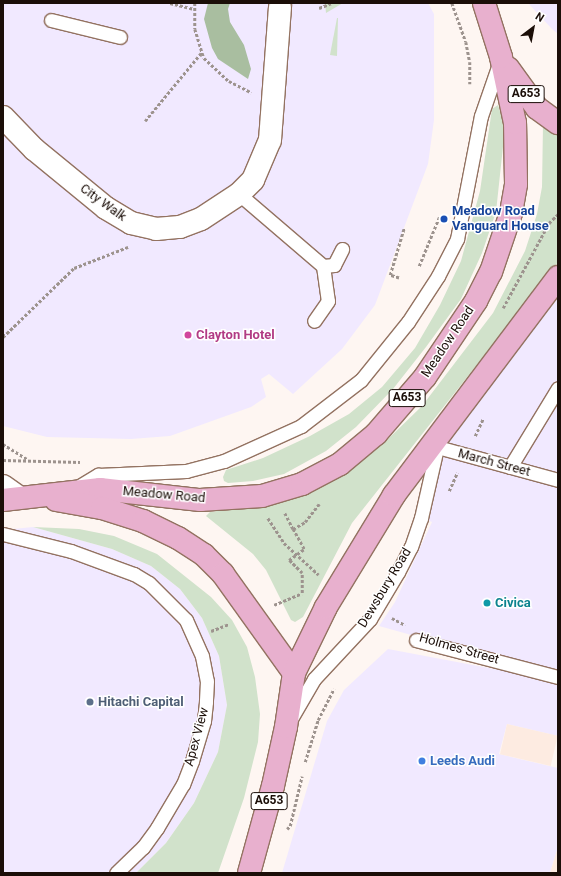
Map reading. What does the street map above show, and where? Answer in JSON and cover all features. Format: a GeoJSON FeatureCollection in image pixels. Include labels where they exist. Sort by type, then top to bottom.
{"type":"FeatureCollection","features":[{"type":"Feature","properties":{"kind":"main road","name":"A653"},"geometry":{"type":"LineString","coordinates":[[484,3],[501,58],[537,108],[558,123]]}},
{"type":"Feature","properties":{"kind":"main road","name":"Meadow Road"},"geometry":{"type":"LineString","coordinates":[[43,497],[71,491],[100,489],[200,500],[262,496],[302,484],[340,464],[376,434],[425,377],[476,301],[501,243],[516,184],[515,123],[501,58]]}},
{"type":"Feature","properties":{"kind":"main road","name":"Dewsbury Road"},"geometry":{"type":"LineString","coordinates":[[248,873],[273,786],[286,727],[294,673],[338,586],[394,495],[558,276]]}},
{"type":"Feature","properties":{"kind":"main road","name":"A653"},"geometry":{"type":"LineString","coordinates":[[8,494],[43,497],[102,508],[143,521],[178,538],[204,555],[223,574],[294,673]]}},
{"type":"Feature","properties":{"kind":"street","name":"City Walk"},"geometry":{"type":"LineString","coordinates":[[3,117],[34,149],[106,208],[131,223],[156,229],[180,227],[201,219],[239,194],[252,180],[270,140],[275,93],[280,5]]}},
{"type":"Feature","properties":{"kind":"lane"},"geometry":{"type":"LineString","coordinates":[[51,20],[120,37]]}},
{"type":"Feature","properties":{"kind":"lane"},"geometry":{"type":"LineString","coordinates":[[71,491],[98,475],[186,471],[224,461],[301,426],[361,380],[425,296],[438,276],[457,239],[481,116],[501,58]]}},
{"type":"Feature","properties":{"kind":"lane"},"geometry":{"type":"LineString","coordinates":[[239,194],[323,266],[328,301],[314,321]]}},
{"type":"Feature","properties":{"kind":"lane"},"geometry":{"type":"LineString","coordinates":[[323,266],[334,265],[342,249]]}},
{"type":"Feature","properties":{"kind":"lane"},"geometry":{"type":"LineString","coordinates":[[510,467],[558,388]]}},
{"type":"Feature","properties":{"kind":"lane","name":"March Street"},"geometry":{"type":"LineString","coordinates":[[436,440],[510,467],[558,480]]}},
{"type":"Feature","properties":{"kind":"lane","name":"Dewsbury Road"},"geometry":{"type":"LineString","coordinates":[[286,727],[314,679],[355,637],[376,608],[411,547],[421,518],[436,440]]}},
{"type":"Feature","properties":{"kind":"lane","name":"Apex View"},"geometry":{"type":"LineString","coordinates":[[3,534],[78,554],[134,574],[149,583],[186,620],[202,656],[207,681],[204,721],[192,761],[183,784],[157,828],[143,847],[116,873]]}},
{"type":"Feature","properties":{"kind":"lane","name":"Holmes Street"},"geometry":{"type":"LineString","coordinates":[[416,640],[558,677]]}},
{"type":"Feature","properties":{"kind":"path"},"geometry":{"type":"LineString","coordinates":[[170,3],[194,9]]}},
{"type":"Feature","properties":{"kind":"path"},"geometry":{"type":"LineString","coordinates":[[195,3],[195,29],[201,53],[220,74],[238,88],[247,92],[275,93]]}},
{"type":"Feature","properties":{"kind":"path"},"geometry":{"type":"LineString","coordinates":[[319,8],[332,3]]}},
{"type":"Feature","properties":{"kind":"path"},"geometry":{"type":"LineString","coordinates":[[452,3],[467,49],[470,85]]}},
{"type":"Feature","properties":{"kind":"path"},"geometry":{"type":"LineString","coordinates":[[145,121],[201,53]]}},
{"type":"Feature","properties":{"kind":"path"},"geometry":{"type":"LineString","coordinates":[[415,272],[436,228],[442,209]]}},
{"type":"Feature","properties":{"kind":"path"},"geometry":{"type":"LineString","coordinates":[[399,278],[390,275],[404,228]]}},
{"type":"Feature","properties":{"kind":"path"},"geometry":{"type":"LineString","coordinates":[[3,337],[74,268],[120,252],[156,229]]}},
{"type":"Feature","properties":{"kind":"path"},"geometry":{"type":"LineString","coordinates":[[3,444],[27,459],[3,460]]}},
{"type":"Feature","properties":{"kind":"path"},"geometry":{"type":"LineString","coordinates":[[262,496],[268,517],[284,543],[318,574],[338,586]]}},
{"type":"Feature","properties":{"kind":"path"},"geometry":{"type":"LineString","coordinates":[[284,509],[293,529]]}},
{"type":"Feature","properties":{"kind":"path","name":"Holmes Street"},"geometry":{"type":"LineString","coordinates":[[376,608],[405,625],[416,640]]}},
{"type":"Feature","properties":{"kind":"path"},"geometry":{"type":"LineString","coordinates":[[290,826],[302,782]]}},
{"type":"Feature","properties":{"kind":"shaded area"},"geometry":{"type":"Polygon","coordinates":[[[3,3],[428,3],[434,14],[434,120],[428,164],[375,305],[342,349],[293,394],[269,374],[261,379],[266,397],[251,407],[170,436],[131,439],[47,437],[3,426],[3,3]]]}},
{"type":"Feature","properties":{"kind":"shaded area"},"geometry":{"type":"Polygon","coordinates":[[[528,3],[558,3],[558,34],[552,29],[528,3]]]}},
{"type":"Feature","properties":{"kind":"shaded area"},"geometry":{"type":"Polygon","coordinates":[[[558,277],[558,676],[379,626],[395,602],[432,522],[421,518],[437,447],[558,277]]]}},
{"type":"Feature","properties":{"kind":"shaded area"},"geometry":{"type":"Polygon","coordinates":[[[33,527],[112,549],[151,566],[180,589],[202,618],[219,656],[227,705],[218,752],[194,803],[166,843],[136,873],[3,873],[3,530],[33,527]]]}},
{"type":"Feature","properties":{"kind":"shaded area","name":"Leeds Audi"},"geometry":{"type":"Polygon","coordinates":[[[388,649],[558,681],[558,736],[507,724],[499,754],[558,768],[558,847],[550,873],[282,873],[327,721],[344,690],[388,649]]]}},
{"type":"Feature","properties":{"kind":"shaded area"},"geometry":{"type":"Polygon","coordinates":[[[507,724],[558,736],[551,766],[500,754],[507,724]]]}},
{"type":"Feature","properties":{"kind":"shaded area"},"geometry":{"type":"Polygon","coordinates":[[[558,847],[558,873],[550,873],[558,847]]]}},
{"type":"Feature","properties":{"kind":"green space"},"geometry":{"type":"Polygon","coordinates":[[[208,3],[230,3],[228,9],[230,22],[244,45],[251,69],[248,79],[218,59],[212,48],[204,19],[208,3]]]}},
{"type":"Feature","properties":{"kind":"green space"},"geometry":{"type":"Polygon","coordinates":[[[325,3],[343,3],[326,13],[325,3]]]}},
{"type":"Feature","properties":{"kind":"green space"},"geometry":{"type":"Polygon","coordinates":[[[338,18],[337,56],[330,55],[338,18]]]}},
{"type":"Feature","properties":{"kind":"green space"},"geometry":{"type":"Polygon","coordinates":[[[498,105],[505,128],[496,212],[482,253],[461,299],[393,389],[356,427],[326,451],[284,474],[253,481],[228,483],[224,481],[223,477],[226,470],[263,458],[310,436],[349,414],[382,387],[415,348],[440,305],[461,261],[480,191],[492,109],[498,105]]]}},
{"type":"Feature","properties":{"kind":"green space"},"geometry":{"type":"Polygon","coordinates":[[[543,124],[558,128],[558,262],[352,523],[303,617],[295,622],[291,620],[266,570],[253,554],[206,516],[210,512],[261,505],[323,485],[351,470],[384,443],[422,406],[493,313],[525,251],[537,214],[542,187],[543,124]]]}},
{"type":"Feature","properties":{"kind":"green space"},"geometry":{"type":"Polygon","coordinates":[[[33,527],[79,529],[114,536],[157,554],[211,597],[232,620],[247,647],[255,677],[260,714],[258,742],[244,798],[218,873],[136,873],[166,843],[194,803],[218,752],[227,705],[219,656],[202,618],[180,589],[151,566],[112,549],[33,527]]]}},
{"type":"Feature","properties":{"kind":"place","name":"Meadow Road Vanguard House"},"geometry":{"type":"Point","coordinates":[444,219]}},
{"type":"Feature","properties":{"kind":"place","name":"Clayton Hotel"},"geometry":{"type":"Point","coordinates":[188,335]}},
{"type":"Feature","properties":{"kind":"place","name":"Civica"},"geometry":{"type":"Point","coordinates":[487,603]}},
{"type":"Feature","properties":{"kind":"place","name":"Hitachi Capital"},"geometry":{"type":"Point","coordinates":[90,702]}},
{"type":"Feature","properties":{"kind":"place","name":"Leeds Audi"},"geometry":{"type":"Point","coordinates":[422,761]}}]}
